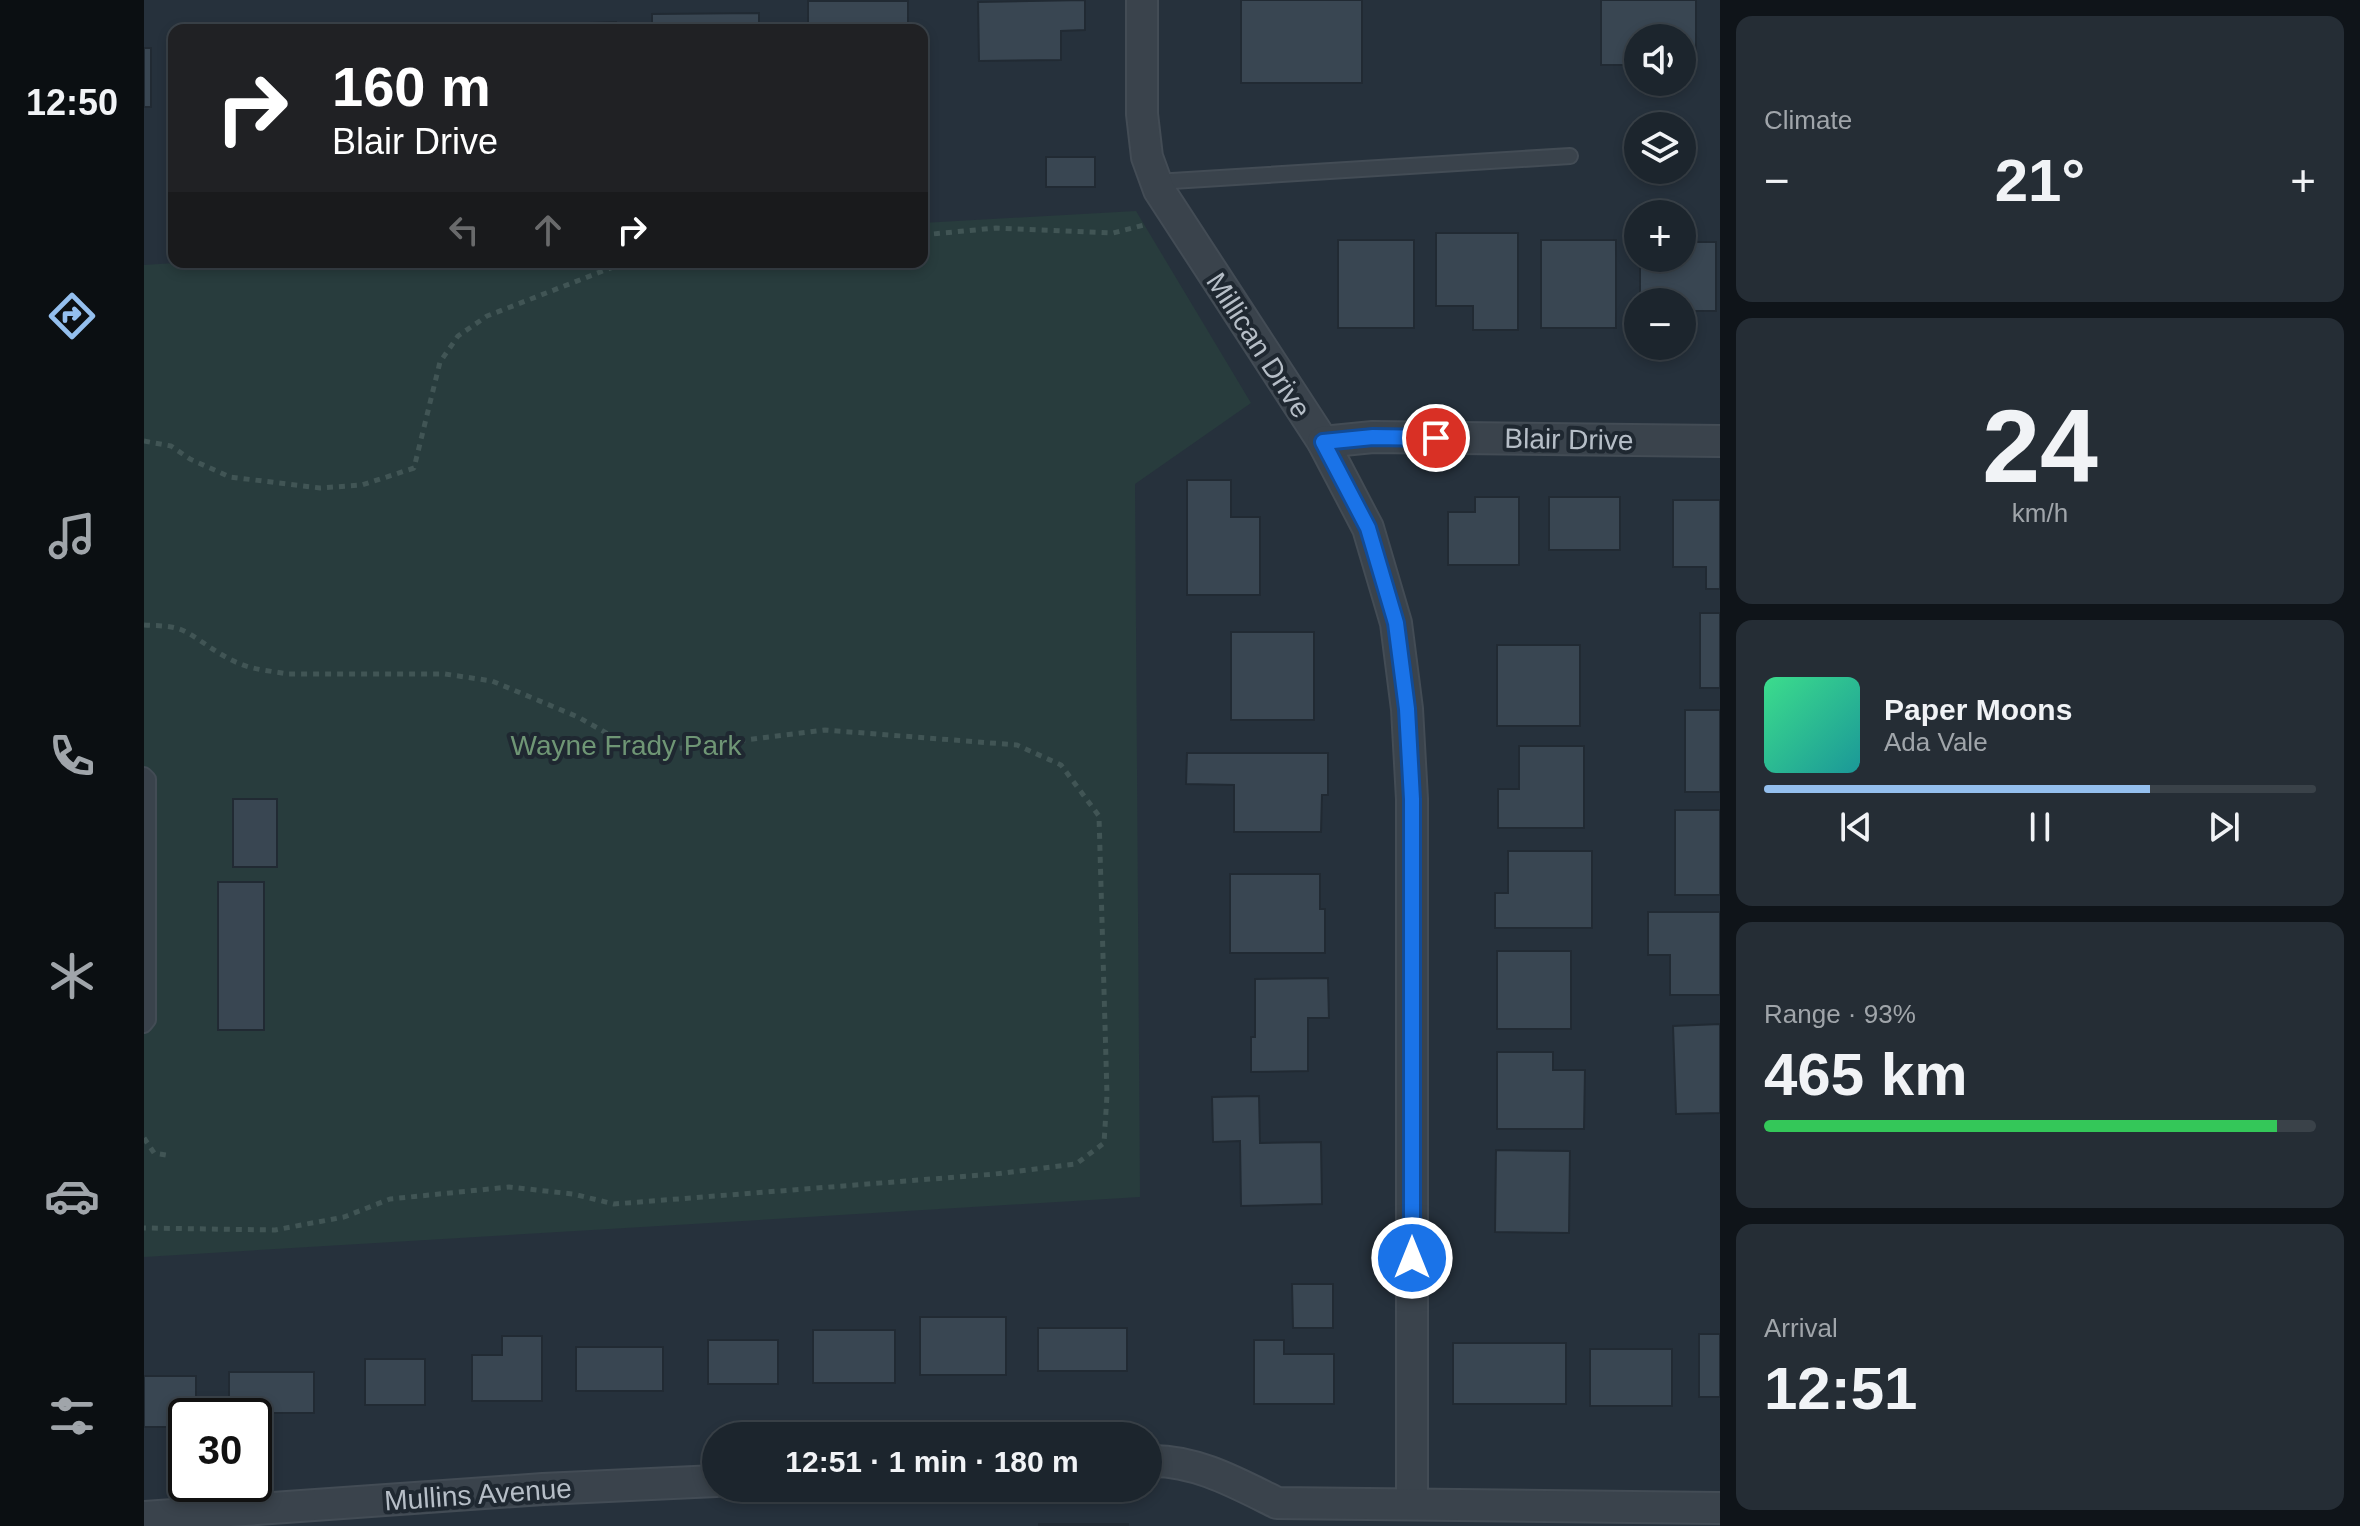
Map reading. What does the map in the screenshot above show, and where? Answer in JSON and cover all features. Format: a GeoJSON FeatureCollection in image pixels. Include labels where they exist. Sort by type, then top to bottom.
{"type":"FeatureCollection","features":[{"type":"Feature","properties":{"kind":"street","name":"Millican Drive"},"geometry":{"type":"LineString","coordinates":[[1142,0],[1142,114],[1147,157],[1156,182],[1323,442],[1368,528],[1396,623],[1407,709],[1412,799],[1412,1503]]}},
{"type":"Feature","properties":{"kind":"street","name":"Blair Drive"},"geometry":{"type":"LineString","coordinates":[[1323,442],[1373,437],[1720,441]]}},
{"type":"Feature","properties":{"kind":"street"},"geometry":{"type":"LineString","coordinates":[[1162,1461],[1221,1475],[1277,1503],[1720,1508]]}},
{"type":"Feature","properties":{"kind":"street","name":"Mullins Avenue"},"geometry":{"type":"LineString","coordinates":[[144,1517],[543,1489],[702,1482]]}},
{"type":"Feature","properties":{"kind":"lane"},"geometry":{"type":"LineString","coordinates":[[1156,182],[1570,156]]}},
{"type":"Feature","properties":{"kind":"lane"},"geometry":{"type":"LineString","coordinates":[[144,775],[148,779],[148,1020],[144,1025]]}},
{"type":"Feature","properties":{"kind":"path"},"geometry":{"type":"LineString","coordinates":[[928,234],[996,228],[1113,233],[1176,217]]}},
{"type":"Feature","properties":{"kind":"path"},"geometry":{"type":"LineString","coordinates":[[144,441],[171,446],[190,459],[230,477],[320,488],[362,485],[399,475],[414,468],[440,362],[458,336],[487,316],[611,268]]}},
{"type":"Feature","properties":{"kind":"path"},"geometry":{"type":"LineString","coordinates":[[144,625],[167,626],[187,632],[206,647],[240,664],[288,674],[445,674],[492,681],[578,717],[642,753],[825,730],[1017,745],[1061,765],[1099,816],[1107,1095],[1104,1143],[1076,1164],[979,1175],[614,1204],[573,1194],[509,1187],[390,1199],[344,1217],[275,1230],[144,1228]]}},
{"type":"Feature","properties":{"kind":"path"},"geometry":{"type":"LineString","coordinates":[[144,1138],[154,1153],[166,1155]]}},
{"type":"Feature","properties":{"kind":"green space","name":"Wayne Frady Park"},"geometry":{"type":"Polygon","coordinates":[[[1136,211],[1251,403],[1135,484],[1140,1197],[144,1257],[144,265],[168,263],[168,268],[928,268],[928,223],[1136,211]]]}},
{"type":"Feature","properties":{"kind":"building"},"geometry":{"type":"Polygon","coordinates":[[[1085,0],[1085,30],[1061,31],[1061,60],[979,61],[978,2],[1085,0]]]}},
{"type":"Feature","properties":{"kind":"building"},"geometry":{"type":"Polygon","coordinates":[[[1241,0],[1362,0],[1362,83],[1241,83],[1241,0]]]}},
{"type":"Feature","properties":{"kind":"building"},"geometry":{"type":"Polygon","coordinates":[[[1601,0],[1696,0],[1696,24],[1624,24],[1624,65],[1601,65],[1601,0]]]}},
{"type":"Feature","properties":{"kind":"building"},"geometry":{"type":"Polygon","coordinates":[[[808,1],[908,1],[908,24],[808,24],[808,1]]]}},
{"type":"Feature","properties":{"kind":"building"},"geometry":{"type":"Polygon","coordinates":[[[759,13],[759,24],[652,24],[652,14],[759,13]]]}},
{"type":"Feature","properties":{"kind":"building"},"geometry":{"type":"Polygon","coordinates":[[[616,22],[616,24],[560,24],[616,22]]]}},
{"type":"Feature","properties":{"kind":"building"},"geometry":{"type":"Polygon","coordinates":[[[144,48],[151,48],[151,107],[144,107],[144,48]]]}},
{"type":"Feature","properties":{"kind":"building"},"geometry":{"type":"Polygon","coordinates":[[[1046,157],[1095,157],[1095,187],[1046,187],[1046,157]]]}},
{"type":"Feature","properties":{"kind":"building"},"geometry":{"type":"Polygon","coordinates":[[[1436,233],[1518,233],[1518,330],[1473,330],[1473,306],[1436,306],[1436,233]]]}},
{"type":"Feature","properties":{"kind":"building"},"geometry":{"type":"Polygon","coordinates":[[[1338,240],[1414,240],[1414,328],[1338,328],[1338,240]]]}},
{"type":"Feature","properties":{"kind":"building"},"geometry":{"type":"Polygon","coordinates":[[[1541,240],[1616,240],[1616,328],[1541,328],[1541,240]]]}},
{"type":"Feature","properties":{"kind":"building"},"geometry":{"type":"Polygon","coordinates":[[[1696,242],[1716,242],[1716,311],[1696,311],[1696,288],[1640,288],[1640,272],[1696,272],[1696,242]]]}},
{"type":"Feature","properties":{"kind":"building"},"geometry":{"type":"Polygon","coordinates":[[[1187,480],[1231,480],[1231,517],[1260,517],[1260,595],[1187,595],[1187,480]]]}},
{"type":"Feature","properties":{"kind":"building"},"geometry":{"type":"Polygon","coordinates":[[[1475,497],[1519,497],[1519,565],[1448,565],[1448,512],[1475,512],[1475,497]]]}},
{"type":"Feature","properties":{"kind":"building"},"geometry":{"type":"Polygon","coordinates":[[[1549,497],[1620,497],[1620,550],[1549,550],[1549,497]]]}},
{"type":"Feature","properties":{"kind":"building"},"geometry":{"type":"Polygon","coordinates":[[[1673,500],[1720,500],[1720,589],[1706,589],[1706,567],[1673,567],[1673,500]]]}},
{"type":"Feature","properties":{"kind":"building"},"geometry":{"type":"Polygon","coordinates":[[[1700,613],[1720,613],[1720,688],[1700,688],[1700,613]]]}},
{"type":"Feature","properties":{"kind":"building"},"geometry":{"type":"Polygon","coordinates":[[[1231,632],[1314,632],[1314,720],[1231,720],[1231,632]]]}},
{"type":"Feature","properties":{"kind":"building"},"geometry":{"type":"Polygon","coordinates":[[[1497,645],[1580,645],[1580,726],[1497,726],[1497,645]]]}},
{"type":"Feature","properties":{"kind":"building"},"geometry":{"type":"Polygon","coordinates":[[[1685,710],[1720,710],[1720,792],[1685,792],[1685,710]]]}},
{"type":"Feature","properties":{"kind":"building"},"geometry":{"type":"Polygon","coordinates":[[[1519,746],[1584,746],[1584,828],[1498,828],[1498,789],[1519,789],[1519,746]]]}},
{"type":"Feature","properties":{"kind":"building"},"geometry":{"type":"Polygon","coordinates":[[[1187,753],[1328,753],[1328,795],[1322,795],[1321,832],[1234,832],[1234,785],[1186,784],[1187,753]]]}},
{"type":"Feature","properties":{"kind":"building"},"geometry":{"type":"Polygon","coordinates":[[[233,799],[277,799],[277,867],[233,867],[233,799]]]}},
{"type":"Feature","properties":{"kind":"building"},"geometry":{"type":"Polygon","coordinates":[[[1675,810],[1720,810],[1720,895],[1675,895],[1675,810]]]}},
{"type":"Feature","properties":{"kind":"building"},"geometry":{"type":"Polygon","coordinates":[[[1508,851],[1592,851],[1592,928],[1495,928],[1495,893],[1508,893],[1508,851]]]}},
{"type":"Feature","properties":{"kind":"building"},"geometry":{"type":"Polygon","coordinates":[[[1230,874],[1320,874],[1320,909],[1325,909],[1325,953],[1230,953],[1230,874]]]}},
{"type":"Feature","properties":{"kind":"building"},"geometry":{"type":"Polygon","coordinates":[[[218,882],[264,882],[264,1030],[218,1030],[218,882]]]}},
{"type":"Feature","properties":{"kind":"building"},"geometry":{"type":"Polygon","coordinates":[[[1648,912],[1720,912],[1720,995],[1670,995],[1670,955],[1648,955],[1648,912]]]}},
{"type":"Feature","properties":{"kind":"building"},"geometry":{"type":"Polygon","coordinates":[[[1497,951],[1571,951],[1571,1029],[1497,1029],[1497,951]]]}},
{"type":"Feature","properties":{"kind":"building"},"geometry":{"type":"Polygon","coordinates":[[[1328,978],[1329,1018],[1308,1018],[1308,1071],[1251,1072],[1251,1037],[1255,1037],[1255,979],[1328,978]]]}},
{"type":"Feature","properties":{"kind":"building"},"geometry":{"type":"Polygon","coordinates":[[[1720,1024],[1720,1113],[1676,1114],[1673,1026],[1720,1024]]]}},
{"type":"Feature","properties":{"kind":"building"},"geometry":{"type":"Polygon","coordinates":[[[1497,1052],[1553,1052],[1553,1070],[1585,1070],[1584,1129],[1497,1129],[1497,1052]]]}},
{"type":"Feature","properties":{"kind":"building"},"geometry":{"type":"Polygon","coordinates":[[[1259,1096],[1260,1143],[1321,1142],[1322,1204],[1241,1206],[1240,1141],[1213,1142],[1212,1097],[1259,1096]]]}},
{"type":"Feature","properties":{"kind":"building"},"geometry":{"type":"Polygon","coordinates":[[[1496,1150],[1570,1151],[1569,1233],[1495,1232],[1496,1150]]]}},
{"type":"Feature","properties":{"kind":"building"},"geometry":{"type":"Polygon","coordinates":[[[1292,1284],[1333,1284],[1333,1328],[1293,1328],[1292,1284]]]}},
{"type":"Feature","properties":{"kind":"building"},"geometry":{"type":"Polygon","coordinates":[[[920,1317],[1006,1317],[1006,1375],[920,1375],[920,1317]]]}},
{"type":"Feature","properties":{"kind":"building"},"geometry":{"type":"Polygon","coordinates":[[[1038,1328],[1127,1328],[1127,1371],[1038,1371],[1038,1328]]]}},
{"type":"Feature","properties":{"kind":"building"},"geometry":{"type":"Polygon","coordinates":[[[813,1330],[895,1330],[895,1383],[813,1383],[813,1330]]]}},
{"type":"Feature","properties":{"kind":"building"},"geometry":{"type":"Polygon","coordinates":[[[1699,1334],[1720,1334],[1720,1397],[1699,1397],[1699,1334]]]}},
{"type":"Feature","properties":{"kind":"building"},"geometry":{"type":"Polygon","coordinates":[[[502,1336],[542,1336],[542,1401],[472,1401],[472,1355],[502,1355],[502,1336]]]}},
{"type":"Feature","properties":{"kind":"building"},"geometry":{"type":"Polygon","coordinates":[[[708,1340],[778,1340],[778,1384],[708,1384],[708,1340]]]}},
{"type":"Feature","properties":{"kind":"building"},"geometry":{"type":"Polygon","coordinates":[[[1254,1340],[1284,1340],[1284,1354],[1334,1354],[1334,1404],[1254,1404],[1254,1340]]]}},
{"type":"Feature","properties":{"kind":"building"},"geometry":{"type":"Polygon","coordinates":[[[1453,1343],[1566,1343],[1566,1404],[1453,1404],[1453,1343]]]}},
{"type":"Feature","properties":{"kind":"building"},"geometry":{"type":"Polygon","coordinates":[[[576,1347],[663,1347],[663,1391],[576,1391],[576,1347]]]}},
{"type":"Feature","properties":{"kind":"building"},"geometry":{"type":"Polygon","coordinates":[[[1590,1349],[1672,1349],[1672,1406],[1590,1406],[1590,1349]]]}},
{"type":"Feature","properties":{"kind":"building"},"geometry":{"type":"Polygon","coordinates":[[[365,1359],[425,1359],[425,1405],[365,1405],[365,1359]]]}},
{"type":"Feature","properties":{"kind":"building"},"geometry":{"type":"Polygon","coordinates":[[[229,1372],[314,1372],[314,1413],[272,1413],[272,1398],[229,1398],[229,1372]]]}},
{"type":"Feature","properties":{"kind":"building"},"geometry":{"type":"Polygon","coordinates":[[[144,1376],[196,1376],[196,1398],[168,1398],[168,1427],[144,1427],[144,1376]]]}},
{"type":"Feature","properties":{"kind":"building"},"geometry":{"type":"Polygon","coordinates":[[[1128,1524],[1128,1526],[1039,1526],[1128,1524]]]}},
{"type":"Feature","properties":{"kind":"route"},"geometry":{"type":"LineString","coordinates":[[1412,1258],[1412,799],[1407,709],[1396,623],[1368,528],[1323,442],[1373,437],[1436,438]]}}]}
